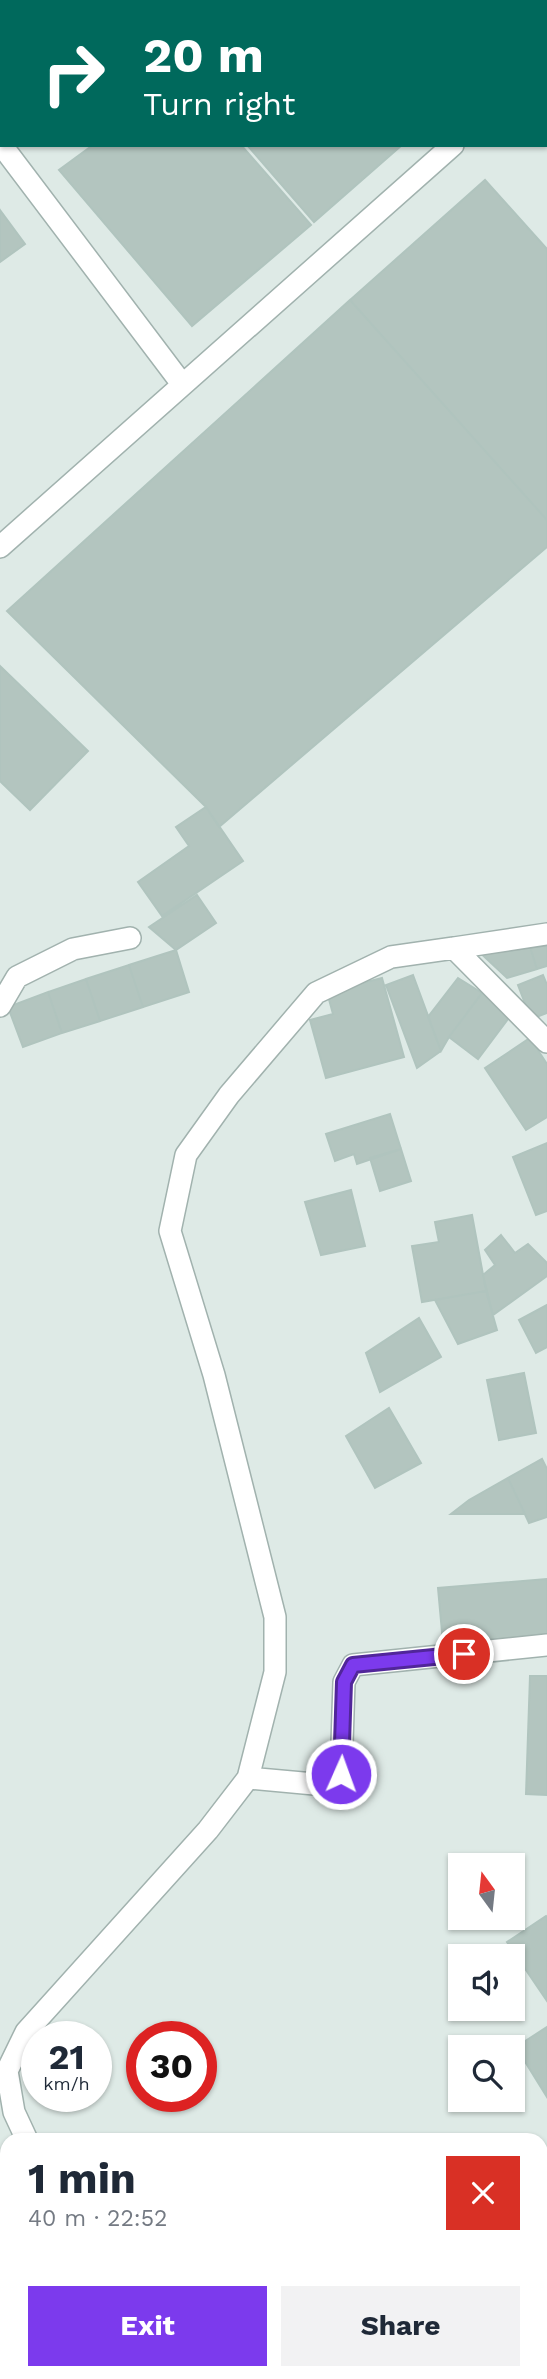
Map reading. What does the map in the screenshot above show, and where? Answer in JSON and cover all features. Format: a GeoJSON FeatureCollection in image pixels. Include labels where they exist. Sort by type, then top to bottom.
{"type":"FeatureCollection","features":[{"type":"Feature","properties":{"kind":"street"},"geometry":{"type":"LineString","coordinates":[[3,147],[182,384]]}},
{"type":"Feature","properties":{"kind":"street"},"geometry":{"type":"LineString","coordinates":[[0,547],[451,147]]}},
{"type":"Feature","properties":{"kind":"street"},"geometry":{"type":"LineString","coordinates":[[24,2133],[14,2112],[7,2071],[26,2032],[208,1830],[248,1778],[275,1672],[275,1617],[214,1375],[170,1231],[186,1155],[229,1096],[316,993],[391,957],[547,934]]}},
{"type":"Feature","properties":{"kind":"street"},"geometry":{"type":"LineString","coordinates":[[0,1006],[17,977],[73,949],[130,938]]}},
{"type":"Feature","properties":{"kind":"street"},"geometry":{"type":"LineString","coordinates":[[454,948],[547,1042]]}},
{"type":"Feature","properties":{"kind":"street"},"geometry":{"type":"LineString","coordinates":[[248,1778],[325,1785],[338,1781],[341,1774],[344,1682],[353,1665],[547,1645]]}},
{"type":"Feature","properties":{"kind":"building"},"geometry":{"type":"Polygon","coordinates":[[[90,147],[243,147],[311,225],[192,326],[59,170],[90,147]]]}},
{"type":"Feature","properties":{"kind":"building"},"geometry":{"type":"Polygon","coordinates":[[[249,147],[400,147],[314,222],[249,147]]]}},
{"type":"Feature","properties":{"kind":"building"},"geometry":{"type":"Polygon","coordinates":[[[485,180],[547,249],[547,520],[350,300],[485,180]]]}},
{"type":"Feature","properties":{"kind":"building"},"geometry":{"type":"Polygon","coordinates":[[[0,210],[25,244],[0,262],[0,210]]]}},
{"type":"Feature","properties":{"kind":"building"},"geometry":{"type":"Polygon","coordinates":[[[350,300],[547,520],[547,547],[219,827],[206,807],[7,611],[350,300]]]}},
{"type":"Feature","properties":{"kind":"building"},"geometry":{"type":"Polygon","coordinates":[[[0,666],[88,751],[30,810],[0,781],[0,666]]]}},
{"type":"Feature","properties":{"kind":"building"},"geometry":{"type":"Polygon","coordinates":[[[206,807],[243,861],[162,916],[138,882],[189,846],[176,827],[206,807]]]}},
{"type":"Feature","properties":{"kind":"building"},"geometry":{"type":"Polygon","coordinates":[[[197,895],[216,923],[176,950],[149,927],[197,895]]]}},
{"type":"Feature","properties":{"kind":"building"},"geometry":{"type":"Polygon","coordinates":[[[547,943],[547,966],[537,969],[530,947],[547,943]]]}},
{"type":"Feature","properties":{"kind":"building"},"geometry":{"type":"Polygon","coordinates":[[[530,947],[537,969],[507,978],[476,949],[530,947]]]}},
{"type":"Feature","properties":{"kind":"building"},"geometry":{"type":"Polygon","coordinates":[[[176,950],[189,992],[143,1007],[129,965],[176,950]]]}},
{"type":"Feature","properties":{"kind":"building"},"geometry":{"type":"Polygon","coordinates":[[[129,965],[143,1007],[100,1021],[86,979],[129,965]]]}},
{"type":"Feature","properties":{"kind":"building"},"geometry":{"type":"Polygon","coordinates":[[[413,975],[441,1051],[417,1068],[386,985],[413,975]]]}},
{"type":"Feature","properties":{"kind":"building"},"geometry":{"type":"Polygon","coordinates":[[[543,975],[547,985],[547,1013],[531,1019],[518,985],[543,975]]]}},
{"type":"Feature","properties":{"kind":"building"},"geometry":{"type":"Polygon","coordinates":[[[382,978],[404,1057],[326,1078],[310,1020],[333,1014],[327,992],[382,978]]]}},
{"type":"Feature","properties":{"kind":"building"},"geometry":{"type":"Polygon","coordinates":[[[458,978],[482,993],[441,1051],[428,1017],[458,978]]]}},
{"type":"Feature","properties":{"kind":"building"},"geometry":{"type":"Polygon","coordinates":[[[86,979],[100,1021],[62,1033],[48,992],[86,979]]]}},
{"type":"Feature","properties":{"kind":"building"},"geometry":{"type":"Polygon","coordinates":[[[48,992],[62,1033],[23,1047],[8,1007],[48,992]]]}},
{"type":"Feature","properties":{"kind":"building"},"geometry":{"type":"Polygon","coordinates":[[[482,993],[511,1015],[478,1059],[449,1037],[482,993]]]}},
{"type":"Feature","properties":{"kind":"building"},"geometry":{"type":"Polygon","coordinates":[[[530,1038],[547,1064],[547,1117],[526,1130],[485,1068],[530,1038]]]}},
{"type":"Feature","properties":{"kind":"building"},"geometry":{"type":"Polygon","coordinates":[[[390,1114],[401,1149],[357,1164],[354,1154],[335,1161],[326,1134],[390,1114]]]}},
{"type":"Feature","properties":{"kind":"building"},"geometry":{"type":"Polygon","coordinates":[[[547,1143],[547,1211],[536,1215],[513,1157],[547,1143]]]}},
{"type":"Feature","properties":{"kind":"building"},"geometry":{"type":"Polygon","coordinates":[[[401,1149],[411,1181],[380,1191],[370,1158],[401,1149]]]}},
{"type":"Feature","properties":{"kind":"building"},"geometry":{"type":"Polygon","coordinates":[[[351,1190],[365,1246],[321,1255],[305,1202],[351,1190]]]}},
{"type":"Feature","properties":{"kind":"building"},"geometry":{"type":"Polygon","coordinates":[[[472,1215],[486,1291],[422,1302],[412,1246],[439,1242],[435,1222],[472,1215]]]}},
{"type":"Feature","properties":{"kind":"building"},"geometry":{"type":"Polygon","coordinates":[[[501,1235],[515,1253],[528,1244],[547,1263],[547,1276],[493,1315],[483,1275],[495,1265],[485,1250],[501,1235]]]}},
{"type":"Feature","properties":{"kind":"building"},"geometry":{"type":"Polygon","coordinates":[[[486,1291],[497,1330],[458,1344],[435,1300],[486,1291]]]}},
{"type":"Feature","properties":{"kind":"building"},"geometry":{"type":"Polygon","coordinates":[[[547,1305],[547,1347],[536,1353],[519,1320],[547,1305]]]}},
{"type":"Feature","properties":{"kind":"building"},"geometry":{"type":"Polygon","coordinates":[[[419,1318],[441,1357],[380,1392],[366,1353],[419,1318]]]}},
{"type":"Feature","properties":{"kind":"building"},"geometry":{"type":"Polygon","coordinates":[[[524,1373],[536,1433],[499,1440],[487,1380],[524,1373]]]}},
{"type":"Feature","properties":{"kind":"building"},"geometry":{"type":"Polygon","coordinates":[[[389,1408],[421,1463],[375,1488],[346,1436],[389,1408]]]}},
{"type":"Feature","properties":{"kind":"building"},"geometry":{"type":"Polygon","coordinates":[[[542,1459],[547,1469],[547,1517],[529,1523],[508,1478],[542,1459]]]}},
{"type":"Feature","properties":{"kind":"building"},"geometry":{"type":"Polygon","coordinates":[[[508,1478],[525,1514],[451,1514],[469,1500],[508,1478]]]}},
{"type":"Feature","properties":{"kind":"building"},"geometry":{"type":"Polygon","coordinates":[[[547,1579],[547,1636],[443,1643],[438,1588],[547,1579]]]}},
{"type":"Feature","properties":{"kind":"building"},"geometry":{"type":"Polygon","coordinates":[[[530,1676],[547,1676],[547,1795],[526,1794],[530,1676]]]}},
{"type":"Feature","properties":{"kind":"building"},"geometry":{"type":"Polygon","coordinates":[[[547,1917],[547,2001],[525,1969],[525,1944],[507,1942],[547,1917]]]}},
{"type":"Feature","properties":{"kind":"building"},"geometry":{"type":"Polygon","coordinates":[[[547,2027],[547,2097],[525,2062],[525,2041],[547,2027]]]}},
{"type":"Feature","properties":{"kind":"route"},"geometry":{"type":"LineString","coordinates":[[341,1774],[344,1682],[353,1665],[464,1654]]}}]}
